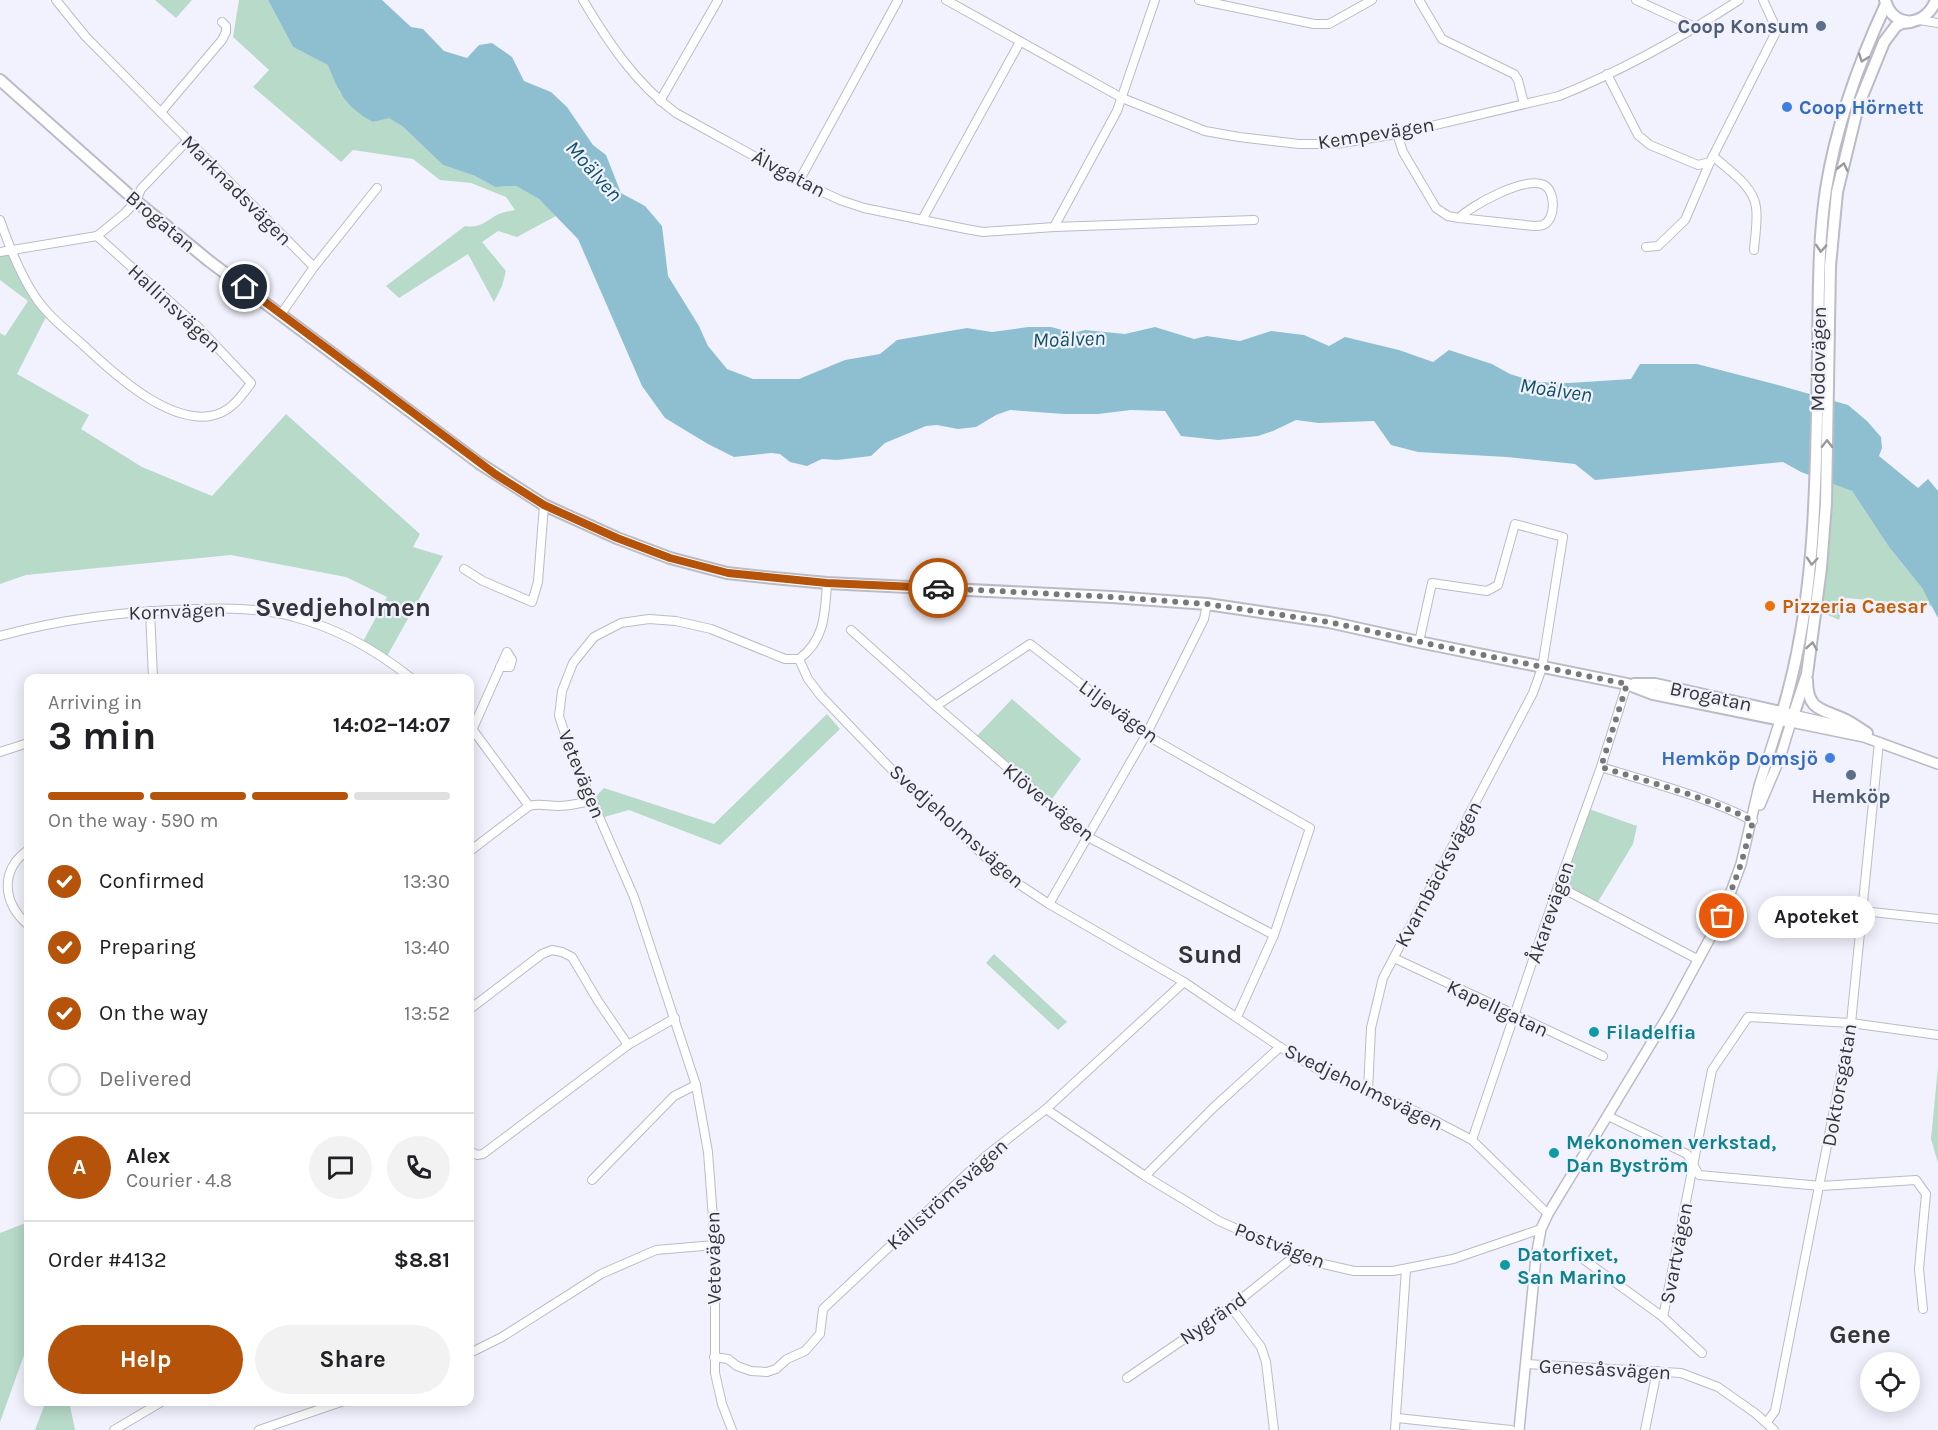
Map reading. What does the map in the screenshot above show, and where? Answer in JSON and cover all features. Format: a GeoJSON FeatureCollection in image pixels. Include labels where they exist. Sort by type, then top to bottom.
{"type":"FeatureCollection","features":[{"type":"Feature","properties":{"kind":"main road","name":"Modovägen"},"geometry":{"type":"LineString","coordinates":[[1823,373],[1833,220],[1845,156],[1858,106],[1884,42],[1896,26],[1927,15],[1937,1]]}},
{"type":"Feature","properties":{"kind":"main road","name":"Modovägen"},"geometry":{"type":"LineString","coordinates":[[1787,718],[1807,674],[1817,610],[1823,373],[1820,265],[1822,220],[1828,180],[1848,101],[1885,2]]}},
{"type":"Feature","properties":{"kind":"main road"},"geometry":{"type":"LineString","coordinates":[[1885,2],[1896,17],[1915,21]]}},
{"type":"Feature","properties":{"kind":"main road","name":"Brogatan"},"geometry":{"type":"LineString","coordinates":[[0,80],[136,201],[209,261],[479,464],[544,505],[617,538],[670,558],[728,573],[827,583],[1207,604],[1329,622],[1627,684],[1653,694],[1787,718]]}},
{"type":"Feature","properties":{"kind":"main road","name":"Modovägen"},"geometry":{"type":"LineString","coordinates":[[1787,718],[1821,503]]}},
{"type":"Feature","properties":{"kind":"main road"},"geometry":{"type":"LineString","coordinates":[[1807,674],[1807,692],[1813,704],[1827,714],[1845,719],[1867,733]]}},
{"type":"Feature","properties":{"kind":"street","name":"Marknadsvägen"},"geometry":{"type":"LineString","coordinates":[[56,0],[86,37],[314,267]]}},
{"type":"Feature","properties":{"kind":"street","name":"Älvgatan"},"geometry":{"type":"LineString","coordinates":[[583,0],[632,72],[660,101],[676,113],[799,181],[852,205],[983,231],[1054,226],[1254,220]]}},
{"type":"Feature","properties":{"kind":"street"},"geometry":{"type":"LineString","coordinates":[[660,101],[718,0]]}},
{"type":"Feature","properties":{"kind":"street"},"geometry":{"type":"LineString","coordinates":[[799,181],[898,0]]}},
{"type":"Feature","properties":{"kind":"street","name":"Kempevägen"},"geometry":{"type":"LineString","coordinates":[[946,0],[1122,98],[1205,131],[1299,144],[1336,144],[1398,134],[1559,96],[1607,74],[1695,27],[1739,0]]}},
{"type":"Feature","properties":{"kind":"street"},"geometry":{"type":"LineString","coordinates":[[1054,226],[1122,98],[1155,0]]}},
{"type":"Feature","properties":{"kind":"street"},"geometry":{"type":"LineString","coordinates":[[1199,0],[1314,24],[1329,24],[1372,0]]}},
{"type":"Feature","properties":{"kind":"street"},"geometry":{"type":"LineString","coordinates":[[1419,0],[1442,39],[1514,74],[1518,80],[1524,104]]}},
{"type":"Feature","properties":{"kind":"street"},"geometry":{"type":"LineString","coordinates":[[1636,0],[1695,27]]}},
{"type":"Feature","properties":{"kind":"street"},"geometry":{"type":"LineString","coordinates":[[1646,247],[1658,246],[1684,220],[1777,30],[1763,0]]}},
{"type":"Feature","properties":{"kind":"street"},"geometry":{"type":"LineString","coordinates":[[1915,21],[1938,22]]}},
{"type":"Feature","properties":{"kind":"street"},"geometry":{"type":"LineString","coordinates":[[161,112],[222,40],[226,32],[222,22]]}},
{"type":"Feature","properties":{"kind":"street"},"geometry":{"type":"LineString","coordinates":[[922,220],[1020,42]]}},
{"type":"Feature","properties":{"kind":"street"},"geometry":{"type":"LineString","coordinates":[[1607,74],[1638,135],[1650,145],[1698,165],[1712,159]]}},
{"type":"Feature","properties":{"kind":"street"},"geometry":{"type":"LineString","coordinates":[[1398,134],[1403,152],[1436,208],[1448,216],[1459,218],[1534,226],[1543,225],[1548,221],[1551,213],[1553,198],[1550,190],[1543,185],[1526,183],[1466,211],[1459,218]]}},
{"type":"Feature","properties":{"kind":"street"},"geometry":{"type":"LineString","coordinates":[[0,252],[97,236],[125,213],[136,201],[141,189],[187,141]]}},
{"type":"Feature","properties":{"kind":"street"},"geometry":{"type":"LineString","coordinates":[[1712,159],[1746,187],[1753,196],[1756,208],[1754,250]]}},
{"type":"Feature","properties":{"kind":"street"},"geometry":{"type":"LineString","coordinates":[[281,314],[314,267],[377,188]]}},
{"type":"Feature","properties":{"kind":"street"},"geometry":{"type":"LineString","coordinates":[[0,220],[10,249]]}},
{"type":"Feature","properties":{"kind":"street","name":"Hallinsvägen"},"geometry":{"type":"LineString","coordinates":[[10,249],[34,296],[48,313],[116,375],[147,396],[190,417],[212,416],[235,405],[251,382],[197,326],[97,236]]}},
{"type":"Feature","properties":{"kind":"street"},"geometry":{"type":"LineString","coordinates":[[464,569],[483,581],[532,602],[538,582],[544,505]]}},
{"type":"Feature","properties":{"kind":"street","name":"Kvarnbäcksvägen"},"geometry":{"type":"LineString","coordinates":[[1368,1090],[1372,1019],[1383,978],[1533,693],[1542,668],[1563,537],[1515,524],[1498,585],[1487,591],[1432,583],[1419,642]]}},
{"type":"Feature","properties":{"kind":"street"},"geometry":{"type":"LineString","coordinates":[[799,658],[810,651],[820,636],[827,583]]}},
{"type":"Feature","properties":{"kind":"street"},"geometry":{"type":"LineString","coordinates":[[1050,904],[1146,735],[1204,619],[1207,604]]}},
{"type":"Feature","properties":{"kind":"street","name":"Kornvägen"},"geometry":{"type":"LineString","coordinates":[[0,636],[114,613],[238,609],[269,611],[295,617],[361,645],[386,658],[406,674]]}},
{"type":"Feature","properties":{"kind":"street"},"geometry":{"type":"LineString","coordinates":[[150,611],[153,674]]}},
{"type":"Feature","properties":{"kind":"street","name":"Vetevägen"},"geometry":{"type":"LineString","coordinates":[[732,1430],[722,1404],[715,1373],[715,1245],[708,1152],[696,1085],[634,897],[572,755],[559,716],[562,691],[573,663],[594,638],[621,624],[649,619],[676,621],[711,629],[785,658],[799,658]]}},
{"type":"Feature","properties":{"kind":"street","name":"Klövervägen"},"geometry":{"type":"LineString","coordinates":[[851,630],[1088,837],[1274,935]]}},
{"type":"Feature","properties":{"kind":"street","name":"Liljevägen"},"geometry":{"type":"LineString","coordinates":[[936,706],[1030,644],[1146,735],[1310,828],[1274,935]]}},
{"type":"Feature","properties":{"kind":"street","name":"Svedjeholmsvägen"},"geometry":{"type":"LineString","coordinates":[[799,658],[808,679],[821,696],[895,773],[1005,875],[1050,904],[1184,982],[1280,1047],[1319,1070],[1368,1090],[1472,1140],[1548,1214]]}},
{"type":"Feature","properties":{"kind":"street"},"geometry":{"type":"LineString","coordinates":[[474,721],[500,666]]}},
{"type":"Feature","properties":{"kind":"street","name":"Åkarevägen"},"geometry":{"type":"LineString","coordinates":[[1472,1140],[1601,767],[1627,684]]}},
{"type":"Feature","properties":{"kind":"street"},"geometry":{"type":"LineString","coordinates":[[1787,718],[1867,733],[1879,742]]}},
{"type":"Feature","properties":{"kind":"street"},"geometry":{"type":"LineString","coordinates":[[1787,718],[1864,737],[1938,764]]}},
{"type":"Feature","properties":{"kind":"street"},"geometry":{"type":"LineString","coordinates":[[1519,1430],[1536,1257],[1541,1229],[1699,960],[1730,895],[1753,821],[1760,786],[1787,718]]}},
{"type":"Feature","properties":{"kind":"street"},"geometry":{"type":"LineString","coordinates":[[474,731],[529,806]]}},
{"type":"Feature","properties":{"kind":"street","name":"Doktorsgatan"},"geometry":{"type":"LineString","coordinates":[[1767,1422],[1775,1411],[1821,1186],[1851,1023],[1879,742]]}},
{"type":"Feature","properties":{"kind":"street"},"geometry":{"type":"LineString","coordinates":[[0,752],[24,744]]}},
{"type":"Feature","properties":{"kind":"street"},"geometry":{"type":"LineString","coordinates":[[1601,767],[1737,812],[1753,821]]}},
{"type":"Feature","properties":{"kind":"street"},"geometry":{"type":"LineString","coordinates":[[474,848],[529,806],[540,803],[570,806],[592,801]]}},
{"type":"Feature","properties":{"kind":"street"},"geometry":{"type":"LineString","coordinates":[[24,853],[9,866],[7,878],[11,905],[24,921]]}},
{"type":"Feature","properties":{"kind":"street"},"geometry":{"type":"LineString","coordinates":[[1558,886],[1699,960]]}},
{"type":"Feature","properties":{"kind":"street"},"geometry":{"type":"LineString","coordinates":[[1862,911],[1938,919]]}},
{"type":"Feature","properties":{"kind":"street"},"geometry":{"type":"LineString","coordinates":[[1237,1017],[1274,935]]}},
{"type":"Feature","properties":{"kind":"street"},"geometry":{"type":"LineString","coordinates":[[474,1006],[542,954],[552,950],[562,952],[572,957],[628,1045]]}},
{"type":"Feature","properties":{"kind":"street","name":"Kapellgatan"},"geometry":{"type":"LineString","coordinates":[[1394,958],[1603,1056]]}},
{"type":"Feature","properties":{"kind":"street","name":"Källströmsvägen"},"geometry":{"type":"LineString","coordinates":[[714,1357],[728,1359],[737,1366],[751,1371],[767,1372],[805,1351],[820,1334],[823,1309],[986,1156],[1046,1109],[1184,982]]}},
{"type":"Feature","properties":{"kind":"street","name":"Svartvägen"},"geometry":{"type":"LineString","coordinates":[[1663,1317],[1712,1070],[1748,1017],[1851,1023]]}},
{"type":"Feature","properties":{"kind":"street"},"geometry":{"type":"LineString","coordinates":[[474,1153],[483,1154],[628,1045],[675,1018]]}},
{"type":"Feature","properties":{"kind":"street"},"geometry":{"type":"LineString","coordinates":[[1851,1023],[1938,1035]]}},
{"type":"Feature","properties":{"kind":"street"},"geometry":{"type":"LineString","coordinates":[[1145,1176],[1213,1108],[1280,1047]]}},
{"type":"Feature","properties":{"kind":"street"},"geometry":{"type":"LineString","coordinates":[[592,1180],[674,1096],[696,1085]]}},
{"type":"Feature","properties":{"kind":"street","name":"Postvägen"},"geometry":{"type":"LineString","coordinates":[[1046,1109],[1145,1176],[1219,1221],[1310,1261],[1354,1271],[1393,1271],[1453,1259],[1541,1229]]}},
{"type":"Feature","properties":{"kind":"street"},"geometry":{"type":"LineString","coordinates":[[1608,1116],[1687,1154],[1699,1175],[1821,1186],[1916,1180],[1926,1194],[1919,1269],[1923,1309]]}},
{"type":"Feature","properties":{"kind":"street"},"geometry":{"type":"LineString","coordinates":[[474,1351],[502,1337],[601,1274],[656,1251],[715,1245]]}},
{"type":"Feature","properties":{"kind":"street","name":"Svartvägen"},"geometry":{"type":"LineString","coordinates":[[1576,1254],[1663,1317],[1702,1353]]}},
{"type":"Feature","properties":{"kind":"street","name":"Nygränd"},"geometry":{"type":"LineString","coordinates":[[1127,1377],[1231,1307],[1296,1256]]}},
{"type":"Feature","properties":{"kind":"street"},"geometry":{"type":"LineString","coordinates":[[1395,1430],[1406,1269]]}},
{"type":"Feature","properties":{"kind":"street"},"geometry":{"type":"LineString","coordinates":[[1231,1307],[1261,1347],[1266,1362],[1274,1430]]}},
{"type":"Feature","properties":{"kind":"street","name":"Genesåsvägen"},"geometry":{"type":"LineString","coordinates":[[1526,1364],[1681,1373],[1718,1387],[1767,1422],[1774,1430]]}},
{"type":"Feature","properties":{"kind":"street"},"geometry":{"type":"LineString","coordinates":[[1645,1430],[1657,1371]]}},
{"type":"Feature","properties":{"kind":"street"},"geometry":{"type":"LineString","coordinates":[[114,1430],[155,1406]]}},
{"type":"Feature","properties":{"kind":"street"},"geometry":{"type":"LineString","coordinates":[[259,1430],[329,1406]]}},
{"type":"Feature","properties":{"kind":"street"},"geometry":{"type":"LineString","coordinates":[[1397,1418],[1511,1430]]}},
{"type":"Feature","properties":{"kind":"green space"},"geometry":{"type":"Polygon","coordinates":[[[155,0],[192,0],[176,18],[155,0]]]}},
{"type":"Feature","properties":{"kind":"green space"},"geometry":{"type":"Polygon","coordinates":[[[239,0],[268,0],[293,47],[329,65],[340,93],[373,122],[389,117],[402,126],[443,165],[475,176],[495,187],[516,186],[539,199],[556,216],[517,237],[498,231],[482,242],[506,271],[494,302],[468,254],[399,298],[386,286],[465,226],[479,225],[499,214],[515,210],[506,197],[471,183],[440,180],[413,159],[353,150],[341,162],[253,87],[269,70],[233,37],[239,0]]]}},
{"type":"Feature","properties":{"kind":"green space"},"geometry":{"type":"Polygon","coordinates":[[[10,249],[48,313],[17,374],[89,415],[81,429],[142,467],[212,496],[286,414],[420,534],[413,547],[443,556],[386,658],[361,645],[387,597],[346,577],[231,555],[26,575],[0,584],[0,333],[5,336],[28,301],[0,280],[0,252],[10,249]]]}},
{"type":"Feature","properties":{"kind":"green space"},"geometry":{"type":"Polygon","coordinates":[[[1827,481],[1852,491],[1889,547],[1922,588],[1932,606],[1846,598],[1839,620],[1817,610],[1827,481]]]}},
{"type":"Feature","properties":{"kind":"green space"},"geometry":{"type":"Polygon","coordinates":[[[1012,699],[1081,759],[1049,803],[974,739],[1012,699]]]}},
{"type":"Feature","properties":{"kind":"green space"},"geometry":{"type":"Polygon","coordinates":[[[827,714],[840,729],[720,845],[629,810],[604,817],[594,798],[604,788],[714,824],[827,714]]]}},
{"type":"Feature","properties":{"kind":"green space"},"geometry":{"type":"Polygon","coordinates":[[[1586,808],[1637,826],[1633,844],[1596,905],[1558,886],[1586,808]]]}},
{"type":"Feature","properties":{"kind":"green space"},"geometry":{"type":"Polygon","coordinates":[[[994,954],[1067,1022],[1058,1030],[986,963],[994,954]]]}},
{"type":"Feature","properties":{"kind":"green space"},"geometry":{"type":"Polygon","coordinates":[[[1938,1067],[1938,1163],[1931,1139],[1938,1067]]]}},
{"type":"Feature","properties":{"kind":"green space"},"geometry":{"type":"Polygon","coordinates":[[[24,1224],[24,1355],[0,1422],[0,1233],[24,1224]]]}},
{"type":"Feature","properties":{"kind":"green space"},"geometry":{"type":"Polygon","coordinates":[[[44,1406],[70,1406],[75,1430],[35,1430],[44,1406]]]}},
{"type":"Feature","properties":{"kind":"water","name":"Moälven"},"geometry":{"type":"Polygon","coordinates":[[[268,0],[382,0],[411,27],[423,29],[444,51],[467,58],[479,45],[492,43],[512,57],[524,81],[551,92],[567,107],[593,145],[606,155],[621,193],[645,206],[662,226],[668,276],[699,326],[708,346],[727,369],[753,379],[799,379],[845,360],[880,354],[897,340],[967,328],[992,332],[1028,327],[1051,327],[1073,333],[1085,330],[1125,334],[1155,327],[1194,339],[1207,336],[1240,341],[1271,331],[1304,335],[1329,346],[1345,337],[1399,350],[1433,362],[1449,350],[1536,382],[1569,383],[1631,379],[1640,364],[1697,364],[1848,405],[1881,437],[1882,448],[1879,456],[1918,488],[1928,479],[1938,491],[1938,618],[1922,588],[1889,547],[1852,491],[1801,472],[1783,462],[1595,480],[1575,464],[1418,452],[1391,445],[1374,421],[1319,423],[1296,420],[1258,436],[1218,440],[1181,436],[1165,411],[1131,410],[1098,414],[1064,414],[1010,410],[976,427],[958,429],[937,425],[926,426],[885,443],[871,456],[837,460],[822,459],[807,466],[790,462],[780,454],[734,457],[665,418],[642,386],[578,239],[539,199],[516,186],[495,187],[475,176],[443,165],[402,126],[389,118],[373,122],[356,111],[344,99],[328,65],[293,47],[268,0]]]}},
{"type":"Feature","properties":{"kind":"way so far"},"geometry":{"type":"LineString","coordinates":[[938,588],[1207,604],[1329,622],[1627,684],[1601,767],[1737,812],[1753,821],[1741,864],[1722,916]]}},
{"type":"Feature","properties":{"kind":"place","name":"Coop Konsum"},"geometry":{"type":"Point","coordinates":[1821,26]}},
{"type":"Feature","properties":{"kind":"place","name":"Coop Hörnett"},"geometry":{"type":"Point","coordinates":[1787,107]}},
{"type":"Feature","properties":{"kind":"place","name":"Pizzeria Caesar"},"geometry":{"type":"Point","coordinates":[1770,606]}},
{"type":"Feature","properties":{"kind":"place","name":"Hemköp Domsjö"},"geometry":{"type":"Point","coordinates":[1830,758]}},
{"type":"Feature","properties":{"kind":"place","name":"Hemköp"},"geometry":{"type":"Point","coordinates":[1851,775]}},
{"type":"Feature","properties":{"kind":"place","name":"Apoteket"},"geometry":{"type":"Point","coordinates":[1722,916]}},
{"type":"Feature","properties":{"kind":"place","name":"Filadelfia"},"geometry":{"type":"Point","coordinates":[1594,1032]}},
{"type":"Feature","properties":{"kind":"place","name":"Mekonomen verkstad, Dan Byström"},"geometry":{"type":"Point","coordinates":[1554,1153]}},
{"type":"Feature","properties":{"kind":"place","name":"Datorfixet, San Marino"},"geometry":{"type":"Point","coordinates":[1505,1265]}},
{"type":"Feature","properties":{"kind":"district","name":"Svedjeholmen"},"geometry":{"type":"Point","coordinates":[343,607]}},
{"type":"Feature","properties":{"kind":"district","name":"Sund"},"geometry":{"type":"Point","coordinates":[1210,954]}},
{"type":"Feature","properties":{"kind":"district","name":"Gene"},"geometry":{"type":"Point","coordinates":[1860,1334]}},
{"type":"Feature","properties":{"kind":"route"},"geometry":{"type":"LineString","coordinates":[[245,287],[479,464],[544,505],[583,524],[670,558],[728,573],[827,583],[938,588]]}}]}
